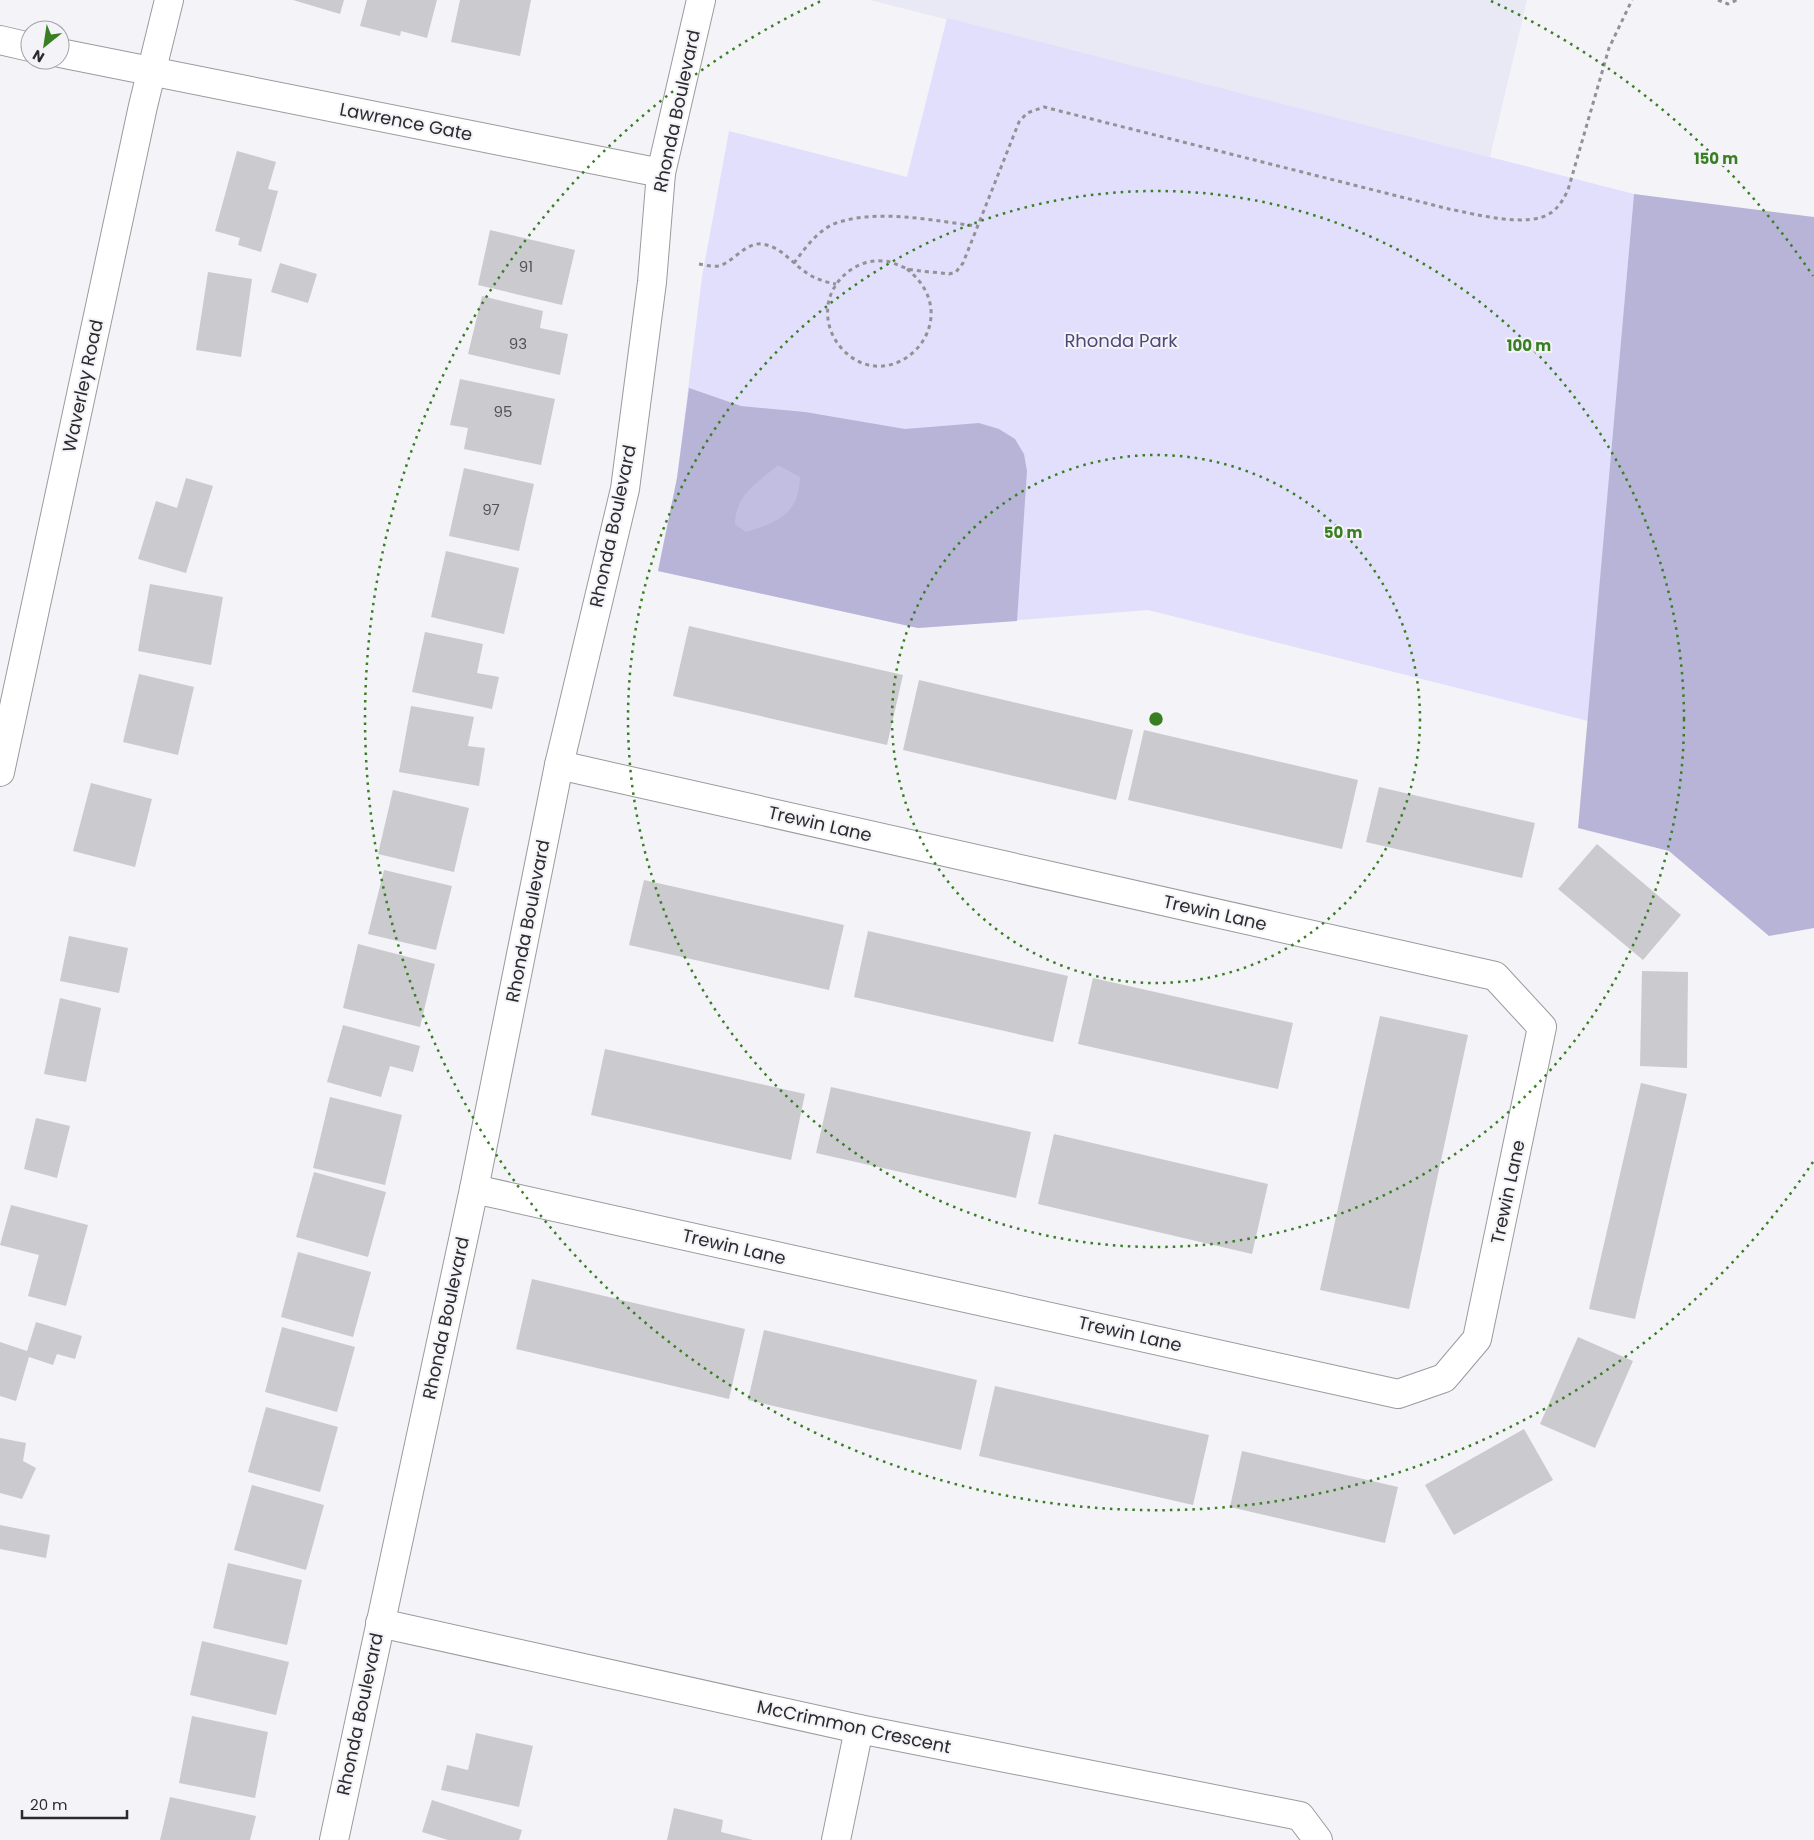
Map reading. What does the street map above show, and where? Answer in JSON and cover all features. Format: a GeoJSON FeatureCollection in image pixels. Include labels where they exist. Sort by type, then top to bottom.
{"type":"FeatureCollection","features":[{"type":"Feature","properties":{"kind":"street","name":"Waverley Road"},"geometry":{"type":"LineString","coordinates":[[0,772],[150,72],[169,0]]}},
{"type":"Feature","properties":{"kind":"street","name":"Rhonda Boulevard"},"geometry":{"type":"LineString","coordinates":[[334,1840],[474,1189],[559,765],[625,489],[652,282],[660,173],[701,0]]}},
{"type":"Feature","properties":{"kind":"street"},"geometry":{"type":"LineString","coordinates":[[0,40],[20,45]]}},
{"type":"Feature","properties":{"kind":"street","name":"Lawrence Gate"},"geometry":{"type":"LineString","coordinates":[[70,55],[660,173]]}},
{"type":"Feature","properties":{"kind":"street","name":"Trewin Lane"},"geometry":{"type":"LineString","coordinates":[[474,1189],[1398,1394],[1444,1378],[1478,1340],[1542,1027],[1495,976],[559,765]]}},
{"type":"Feature","properties":{"kind":"street","name":"McCrimmon Crescent"},"geometry":{"type":"LineString","coordinates":[[380,1623],[859,1729],[1300,1816],[1318,1840]]}},
{"type":"Feature","properties":{"kind":"street"},"geometry":{"type":"LineString","coordinates":[[836,1840],[859,1729]]}},
{"type":"Feature","properties":{"kind":"path"},"geometry":{"type":"LineString","coordinates":[[907,268],[919,278],[932,306],[932,322],[926,337],[918,349],[905,359],[891,364],[876,366],[861,362],[847,354],[836,343],[830,329],[827,313],[829,298],[836,284],[845,274],[868,262],[888,262],[907,268],[949,274],[956,272],[963,263],[1019,122],[1027,112],[1044,108],[1449,209],[1505,220],[1551,213],[1561,203],[1568,190],[1609,48],[1632,0]]}},
{"type":"Feature","properties":{"kind":"path"},"geometry":{"type":"LineString","coordinates":[[1718,0],[1728,4],[1737,0]]}},
{"type":"Feature","properties":{"kind":"path"},"geometry":{"type":"LineString","coordinates":[[794,263],[807,245],[820,232],[838,222],[868,218],[904,217],[977,226]]}},
{"type":"Feature","properties":{"kind":"path"},"geometry":{"type":"LineString","coordinates":[[698,264],[720,266],[747,248],[759,244],[772,246],[817,279],[836,284]]}},
{"type":"Feature","properties":{"kind":"shaded area"},"geometry":{"type":"Polygon","coordinates":[[[870,0],[1527,0],[1490,157],[870,0]]]}},
{"type":"Feature","properties":{"kind":"shaded area"},"geometry":{"type":"Polygon","coordinates":[[[1634,194],[1814,217],[1814,928],[1769,936],[1669,851],[1578,828],[1634,194]]]}},
{"type":"Feature","properties":{"kind":"shaded area"},"geometry":{"type":"Polygon","coordinates":[[[689,388],[741,406],[805,412],[905,429],[979,423],[999,429],[1015,439],[1024,454],[1027,471],[1017,621],[918,628],[658,571],[677,478],[689,388]]]}},
{"type":"Feature","properties":{"kind":"shaded area"},"geometry":{"type":"Polygon","coordinates":[[[778,465],[800,477],[796,500],[785,515],[746,532],[735,524],[739,505],[749,490],[778,465]]]}},
{"type":"Feature","properties":{"kind":"green space","name":"Rhonda Park"},"geometry":{"type":"Polygon","coordinates":[[[947,18],[1634,194],[1588,721],[1148,610],[918,628],[658,571],[677,478],[702,277],[729,131],[907,177],[947,18]]]}},
{"type":"Feature","properties":{"kind":"building"},"geometry":{"type":"Polygon","coordinates":[[[293,0],[344,0],[340,14],[293,0]]]}},
{"type":"Feature","properties":{"kind":"building"},"geometry":{"type":"Polygon","coordinates":[[[367,0],[437,0],[427,38],[401,31],[400,36],[360,26],[367,0]]]}},
{"type":"Feature","properties":{"kind":"building"},"geometry":{"type":"Polygon","coordinates":[[[460,0],[531,0],[520,56],[451,42],[460,0]]]}},
{"type":"Feature","properties":{"kind":"building"},"geometry":{"type":"Polygon","coordinates":[[[237,151],[276,162],[268,189],[278,191],[261,252],[238,245],[240,238],[215,231],[237,151]]]}},
{"type":"Feature","properties":{"kind":"building"},"geometry":{"type":"Polygon","coordinates":[[[490,230],[575,250],[562,305],[478,285],[490,230]]]}},
{"type":"Feature","properties":{"kind":"building"},"geometry":{"type":"Polygon","coordinates":[[[280,263],[317,274],[308,303],[271,292],[280,263]]]}},
{"type":"Feature","properties":{"kind":"building"},"geometry":{"type":"Polygon","coordinates":[[[208,272],[252,279],[241,357],[196,350],[208,272]]]}},
{"type":"Feature","properties":{"kind":"building"},"geometry":{"type":"Polygon","coordinates":[[[482,296],[543,311],[540,328],[568,334],[560,375],[468,354],[482,296]]]}},
{"type":"Feature","properties":{"kind":"building"},"geometry":{"type":"Polygon","coordinates":[[[460,379],[555,399],[541,465],[464,449],[468,428],[450,425],[460,379]]]}},
{"type":"Feature","properties":{"kind":"building"},"geometry":{"type":"Polygon","coordinates":[[[464,468],[534,484],[519,551],[449,536],[464,468]]]}},
{"type":"Feature","properties":{"kind":"building"},"geometry":{"type":"Polygon","coordinates":[[[186,478],[213,486],[186,573],[138,559],[156,501],[177,508],[186,478]]]}},
{"type":"Feature","properties":{"kind":"building"},"geometry":{"type":"Polygon","coordinates":[[[446,551],[519,568],[504,634],[431,617],[446,551]]]}},
{"type":"Feature","properties":{"kind":"building"},"geometry":{"type":"Polygon","coordinates":[[[150,584],[223,597],[211,665],[138,651],[150,584]]]}},
{"type":"Feature","properties":{"kind":"building"},"geometry":{"type":"Polygon","coordinates":[[[689,626],[903,675],[887,745],[673,696],[689,626]]]}},
{"type":"Feature","properties":{"kind":"building"},"geometry":{"type":"Polygon","coordinates":[[[425,632],[483,644],[477,673],[499,677],[492,709],[412,692],[425,632]]]}},
{"type":"Feature","properties":{"kind":"building"},"geometry":{"type":"Polygon","coordinates":[[[139,674],[194,687],[178,755],[123,742],[139,674]]]}},
{"type":"Feature","properties":{"kind":"building"},"geometry":{"type":"Polygon","coordinates":[[[919,680],[1133,730],[1116,800],[903,750],[919,680]]]}},
{"type":"Feature","properties":{"kind":"building"},"geometry":{"type":"Polygon","coordinates":[[[411,706],[474,717],[468,746],[485,748],[479,786],[399,772],[411,706]]]}},
{"type":"Feature","properties":{"kind":"building"},"geometry":{"type":"Polygon","coordinates":[[[1144,730],[1358,780],[1342,849],[1128,800],[1144,730]]]}},
{"type":"Feature","properties":{"kind":"building"},"geometry":{"type":"Polygon","coordinates":[[[91,783],[152,799],[135,867],[73,851],[91,783]]]}},
{"type":"Feature","properties":{"kind":"building"},"geometry":{"type":"Polygon","coordinates":[[[1379,787],[1535,823],[1522,878],[1366,842],[1379,787]]]}},
{"type":"Feature","properties":{"kind":"building"},"geometry":{"type":"Polygon","coordinates":[[[393,790],[469,808],[454,872],[378,854],[393,790]]]}},
{"type":"Feature","properties":{"kind":"building"},"geometry":{"type":"Polygon","coordinates":[[[1597,844],[1681,915],[1643,960],[1558,889],[1597,844]]]}},
{"type":"Feature","properties":{"kind":"building"},"geometry":{"type":"Polygon","coordinates":[[[384,870],[452,886],[436,950],[368,934],[384,870]]]}},
{"type":"Feature","properties":{"kind":"building"},"geometry":{"type":"Polygon","coordinates":[[[644,880],[844,925],[829,990],[629,945],[644,880]]]}},
{"type":"Feature","properties":{"kind":"building"},"geometry":{"type":"Polygon","coordinates":[[[868,931],[1068,976],[1053,1042],[854,997],[868,931]]]}},
{"type":"Feature","properties":{"kind":"building"},"geometry":{"type":"Polygon","coordinates":[[[69,936],[128,948],[119,993],[60,981],[69,936]]]}},
{"type":"Feature","properties":{"kind":"building"},"geometry":{"type":"Polygon","coordinates":[[[358,944],[435,964],[420,1027],[343,1008],[358,944]]]}},
{"type":"Feature","properties":{"kind":"building"},"geometry":{"type":"Polygon","coordinates":[[[1642,971],[1688,972],[1687,1068],[1640,1066],[1642,971]]]}},
{"type":"Feature","properties":{"kind":"building"},"geometry":{"type":"Polygon","coordinates":[[[1093,978],[1293,1023],[1278,1089],[1078,1044],[1093,978]]]}},
{"type":"Feature","properties":{"kind":"building"},"geometry":{"type":"Polygon","coordinates":[[[60,998],[101,1008],[86,1082],[44,1074],[60,998]]]}},
{"type":"Feature","properties":{"kind":"building"},"geometry":{"type":"Polygon","coordinates":[[[1380,1016],[1468,1035],[1409,1309],[1320,1290],[1380,1016]]]}},
{"type":"Feature","properties":{"kind":"building"},"geometry":{"type":"Polygon","coordinates":[[[343,1025],[420,1046],[413,1072],[390,1066],[381,1097],[327,1082],[343,1025]]]}},
{"type":"Feature","properties":{"kind":"building"},"geometry":{"type":"Polygon","coordinates":[[[605,1049],[805,1094],[791,1160],[591,1115],[605,1049]]]}},
{"type":"Feature","properties":{"kind":"building"},"geometry":{"type":"Polygon","coordinates":[[[1641,1083],[1687,1094],[1635,1319],[1589,1309],[1641,1083]]]}},
{"type":"Feature","properties":{"kind":"building"},"geometry":{"type":"Polygon","coordinates":[[[831,1087],[1031,1132],[1016,1198],[816,1153],[831,1087]]]}},
{"type":"Feature","properties":{"kind":"building"},"geometry":{"type":"Polygon","coordinates":[[[330,1097],[402,1115],[385,1185],[313,1168],[330,1097]]]}},
{"type":"Feature","properties":{"kind":"building"},"geometry":{"type":"Polygon","coordinates":[[[36,1118],[70,1126],[57,1178],[24,1169],[36,1118]]]}},
{"type":"Feature","properties":{"kind":"building"},"geometry":{"type":"Polygon","coordinates":[[[1054,1134],[1268,1184],[1252,1254],[1038,1204],[1054,1134]]]}},
{"type":"Feature","properties":{"kind":"building"},"geometry":{"type":"Polygon","coordinates":[[[314,1172],[386,1192],[368,1257],[296,1237],[314,1172]]]}},
{"type":"Feature","properties":{"kind":"building"},"geometry":{"type":"Polygon","coordinates":[[[11,1205],[88,1225],[66,1306],[28,1296],[39,1255],[0,1245],[11,1205]]]}},
{"type":"Feature","properties":{"kind":"building"},"geometry":{"type":"Polygon","coordinates":[[[298,1252],[371,1272],[353,1337],[281,1317],[298,1252]]]}},
{"type":"Feature","properties":{"kind":"building"},"geometry":{"type":"Polygon","coordinates":[[[532,1279],[745,1329],[729,1399],[516,1349],[532,1279]]]}},
{"type":"Feature","properties":{"kind":"building"},"geometry":{"type":"Polygon","coordinates":[[[36,1322],[82,1336],[75,1359],[57,1354],[53,1365],[29,1357],[16,1401],[0,1396],[0,1342],[27,1351],[36,1322]]]}},
{"type":"Feature","properties":{"kind":"building"},"geometry":{"type":"Polygon","coordinates":[[[282,1327],[355,1347],[337,1412],[265,1392],[282,1327]]]}},
{"type":"Feature","properties":{"kind":"building"},"geometry":{"type":"Polygon","coordinates":[[[764,1330],[977,1380],[961,1450],[748,1400],[764,1330]]]}},
{"type":"Feature","properties":{"kind":"building"},"geometry":{"type":"Polygon","coordinates":[[[1578,1337],[1633,1361],[1595,1448],[1540,1424],[1578,1337]]]}},
{"type":"Feature","properties":{"kind":"building"},"geometry":{"type":"Polygon","coordinates":[[[995,1386],[1209,1435],[1193,1505],[979,1456],[995,1386]]]}},
{"type":"Feature","properties":{"kind":"building"},"geometry":{"type":"Polygon","coordinates":[[[266,1407],[338,1427],[320,1492],[248,1472],[266,1407]]]}},
{"type":"Feature","properties":{"kind":"building"},"geometry":{"type":"Polygon","coordinates":[[[1524,1429],[1553,1480],[1454,1535],[1425,1485],[1524,1429]]]}},
{"type":"Feature","properties":{"kind":"building"},"geometry":{"type":"Polygon","coordinates":[[[0,1438],[26,1443],[23,1461],[36,1468],[22,1499],[0,1493],[0,1438]]]}},
{"type":"Feature","properties":{"kind":"building"},"geometry":{"type":"Polygon","coordinates":[[[1242,1451],[1398,1487],[1385,1543],[1230,1507],[1242,1451]]]}},
{"type":"Feature","properties":{"kind":"building"},"geometry":{"type":"Polygon","coordinates":[[[252,1485],[324,1505],[306,1570],[234,1550],[252,1485]]]}},
{"type":"Feature","properties":{"kind":"building"},"geometry":{"type":"Polygon","coordinates":[[[0,1525],[50,1535],[46,1558],[0,1549],[0,1525]]]}},
{"type":"Feature","properties":{"kind":"building"},"geometry":{"type":"Polygon","coordinates":[[[228,1563],[302,1580],[287,1645],[213,1628],[228,1563]]]}},
{"type":"Feature","properties":{"kind":"building"},"geometry":{"type":"Polygon","coordinates":[[[202,1641],[289,1662],[276,1715],[190,1695],[202,1641]]]}},
{"type":"Feature","properties":{"kind":"building"},"geometry":{"type":"Polygon","coordinates":[[[192,1716],[268,1732],[255,1798],[179,1783],[192,1716]]]}},
{"type":"Feature","properties":{"kind":"building"},"geometry":{"type":"Polygon","coordinates":[[[476,1733],[533,1746],[519,1807],[441,1790],[447,1765],[468,1770],[476,1733]]]}},
{"type":"Feature","properties":{"kind":"building"},"geometry":{"type":"Polygon","coordinates":[[[170,1797],[256,1816],[250,1840],[160,1840],[170,1797]]]}},
{"type":"Feature","properties":{"kind":"building"},"geometry":{"type":"Polygon","coordinates":[[[432,1800],[522,1830],[519,1840],[448,1840],[422,1832],[432,1800]]]}},
{"type":"Feature","properties":{"kind":"building"},"geometry":{"type":"Polygon","coordinates":[[[674,1808],[723,1820],[721,1832],[753,1840],[667,1840],[674,1808]]]}}]}
